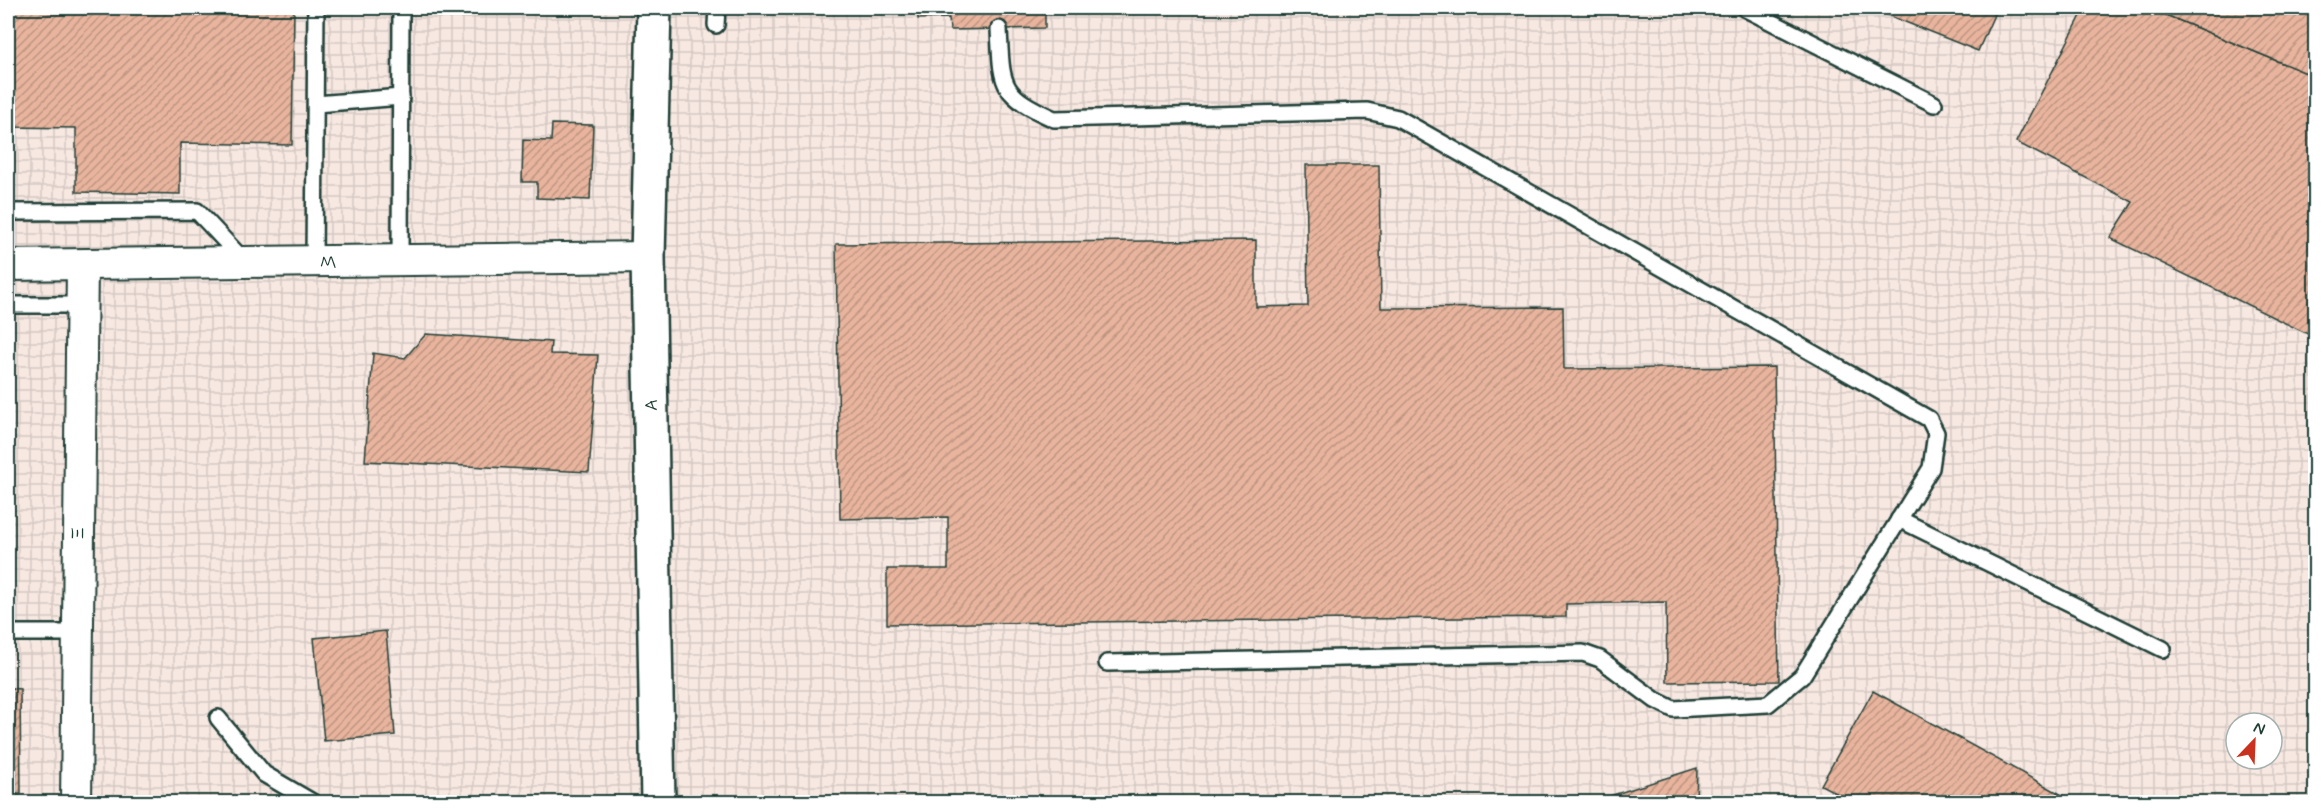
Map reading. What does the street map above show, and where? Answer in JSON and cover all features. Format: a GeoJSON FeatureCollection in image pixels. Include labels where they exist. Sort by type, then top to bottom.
{"type":"FeatureCollection","features":[{"type":"Feature","properties":{"kind":"street","name":"Α"},"geometry":{"type":"LineString","coordinates":[[654,8],[648,257],[658,802]]}},
{"type":"Feature","properties":{"kind":"street","name":"Μ"},"geometry":{"type":"LineString","coordinates":[[8,265],[648,257]]}},
{"type":"Feature","properties":{"kind":"street","name":"Ξ"},"geometry":{"type":"LineString","coordinates":[[76,802],[76,633],[82,265]]}},
{"type":"Feature","properties":{"kind":"lane"},"geometry":{"type":"LineString","coordinates":[[314,262],[316,8]]}},
{"type":"Feature","properties":{"kind":"lane"},"geometry":{"type":"LineString","coordinates":[[400,261],[401,8]]}},
{"type":"Feature","properties":{"kind":"lane"},"geometry":{"type":"LineString","coordinates":[[716,24],[717,8]]}},
{"type":"Feature","properties":{"kind":"lane"},"geometry":{"type":"LineString","coordinates":[[1744,8],[1934,104]]}},
{"type":"Feature","properties":{"kind":"lane"},"geometry":{"type":"LineString","coordinates":[[999,29],[1002,79],[1022,105],[1054,119],[1367,111],[1398,118],[1929,419],[1936,433],[1930,468],[1802,676],[1768,704],[1673,709],[1655,700],[1600,659],[1583,653],[1107,663]]}},
{"type":"Feature","properties":{"kind":"lane"},"geometry":{"type":"LineString","coordinates":[[316,104],[401,97]]}},
{"type":"Feature","properties":{"kind":"lane"},"geometry":{"type":"LineString","coordinates":[[8,212],[197,211],[246,262]]}},
{"type":"Feature","properties":{"kind":"lane"},"geometry":{"type":"LineString","coordinates":[[8,305],[81,304]]}},
{"type":"Feature","properties":{"kind":"lane"},"geometry":{"type":"LineString","coordinates":[[1899,519],[2163,649]]}},
{"type":"Feature","properties":{"kind":"lane"},"geometry":{"type":"LineString","coordinates":[[8,633],[76,633]]}},
{"type":"Feature","properties":{"kind":"lane"},"geometry":{"type":"LineString","coordinates":[[218,718],[264,774],[312,802]]}},
{"type":"Feature","properties":{"kind":"shaded area"},"geometry":{"type":"Polygon","coordinates":[[[8,8],[2315,8],[2315,802],[8,802],[8,8]]]}},
{"type":"Feature","properties":{"kind":"building"},"geometry":{"type":"Polygon","coordinates":[[[8,8],[294,8],[292,145],[180,143],[180,194],[76,192],[76,128],[8,127],[8,8]]]}},
{"type":"Feature","properties":{"kind":"building"},"geometry":{"type":"Polygon","coordinates":[[[917,8],[1045,8],[1045,28],[950,30],[949,18],[918,19],[917,8]]]}},
{"type":"Feature","properties":{"kind":"building"},"geometry":{"type":"Polygon","coordinates":[[[1870,8],[1997,8],[1978,51],[1870,8]]]}},
{"type":"Feature","properties":{"kind":"building"},"geometry":{"type":"Polygon","coordinates":[[[2085,8],[2149,8],[2316,77],[2316,338],[2110,238],[2133,202],[2016,142],[2085,8]]]}},
{"type":"Feature","properties":{"kind":"building"},"geometry":{"type":"Polygon","coordinates":[[[2149,8],[2316,8],[2316,77],[2149,8]]]}},
{"type":"Feature","properties":{"kind":"building"},"geometry":{"type":"Polygon","coordinates":[[[552,124],[593,125],[590,200],[537,198],[537,182],[522,182],[523,140],[551,141],[552,124]]]}},
{"type":"Feature","properties":{"kind":"building"},"geometry":{"type":"Polygon","coordinates":[[[1306,165],[1379,165],[1381,308],[1563,307],[1564,369],[1774,367],[1779,681],[1667,682],[1666,602],[1566,604],[1566,617],[887,624],[887,569],[948,569],[948,517],[840,519],[836,244],[1256,240],[1256,307],[1308,306],[1306,165]]]}},
{"type":"Feature","properties":{"kind":"building"},"geometry":{"type":"Polygon","coordinates":[[[426,334],[551,342],[550,354],[598,355],[589,472],[365,461],[373,353],[405,358],[426,334]]]}},
{"type":"Feature","properties":{"kind":"building"},"geometry":{"type":"Polygon","coordinates":[[[386,631],[395,735],[324,741],[314,638],[386,631]]]}},
{"type":"Feature","properties":{"kind":"building"},"geometry":{"type":"Polygon","coordinates":[[[8,688],[20,689],[21,794],[8,795],[8,688]]]}},
{"type":"Feature","properties":{"kind":"building"},"geometry":{"type":"Polygon","coordinates":[[[1873,691],[2075,802],[1853,802],[1821,785],[1873,691]]]}},
{"type":"Feature","properties":{"kind":"building"},"geometry":{"type":"Polygon","coordinates":[[[1697,768],[1696,802],[1591,802],[1697,768]]]}}]}
